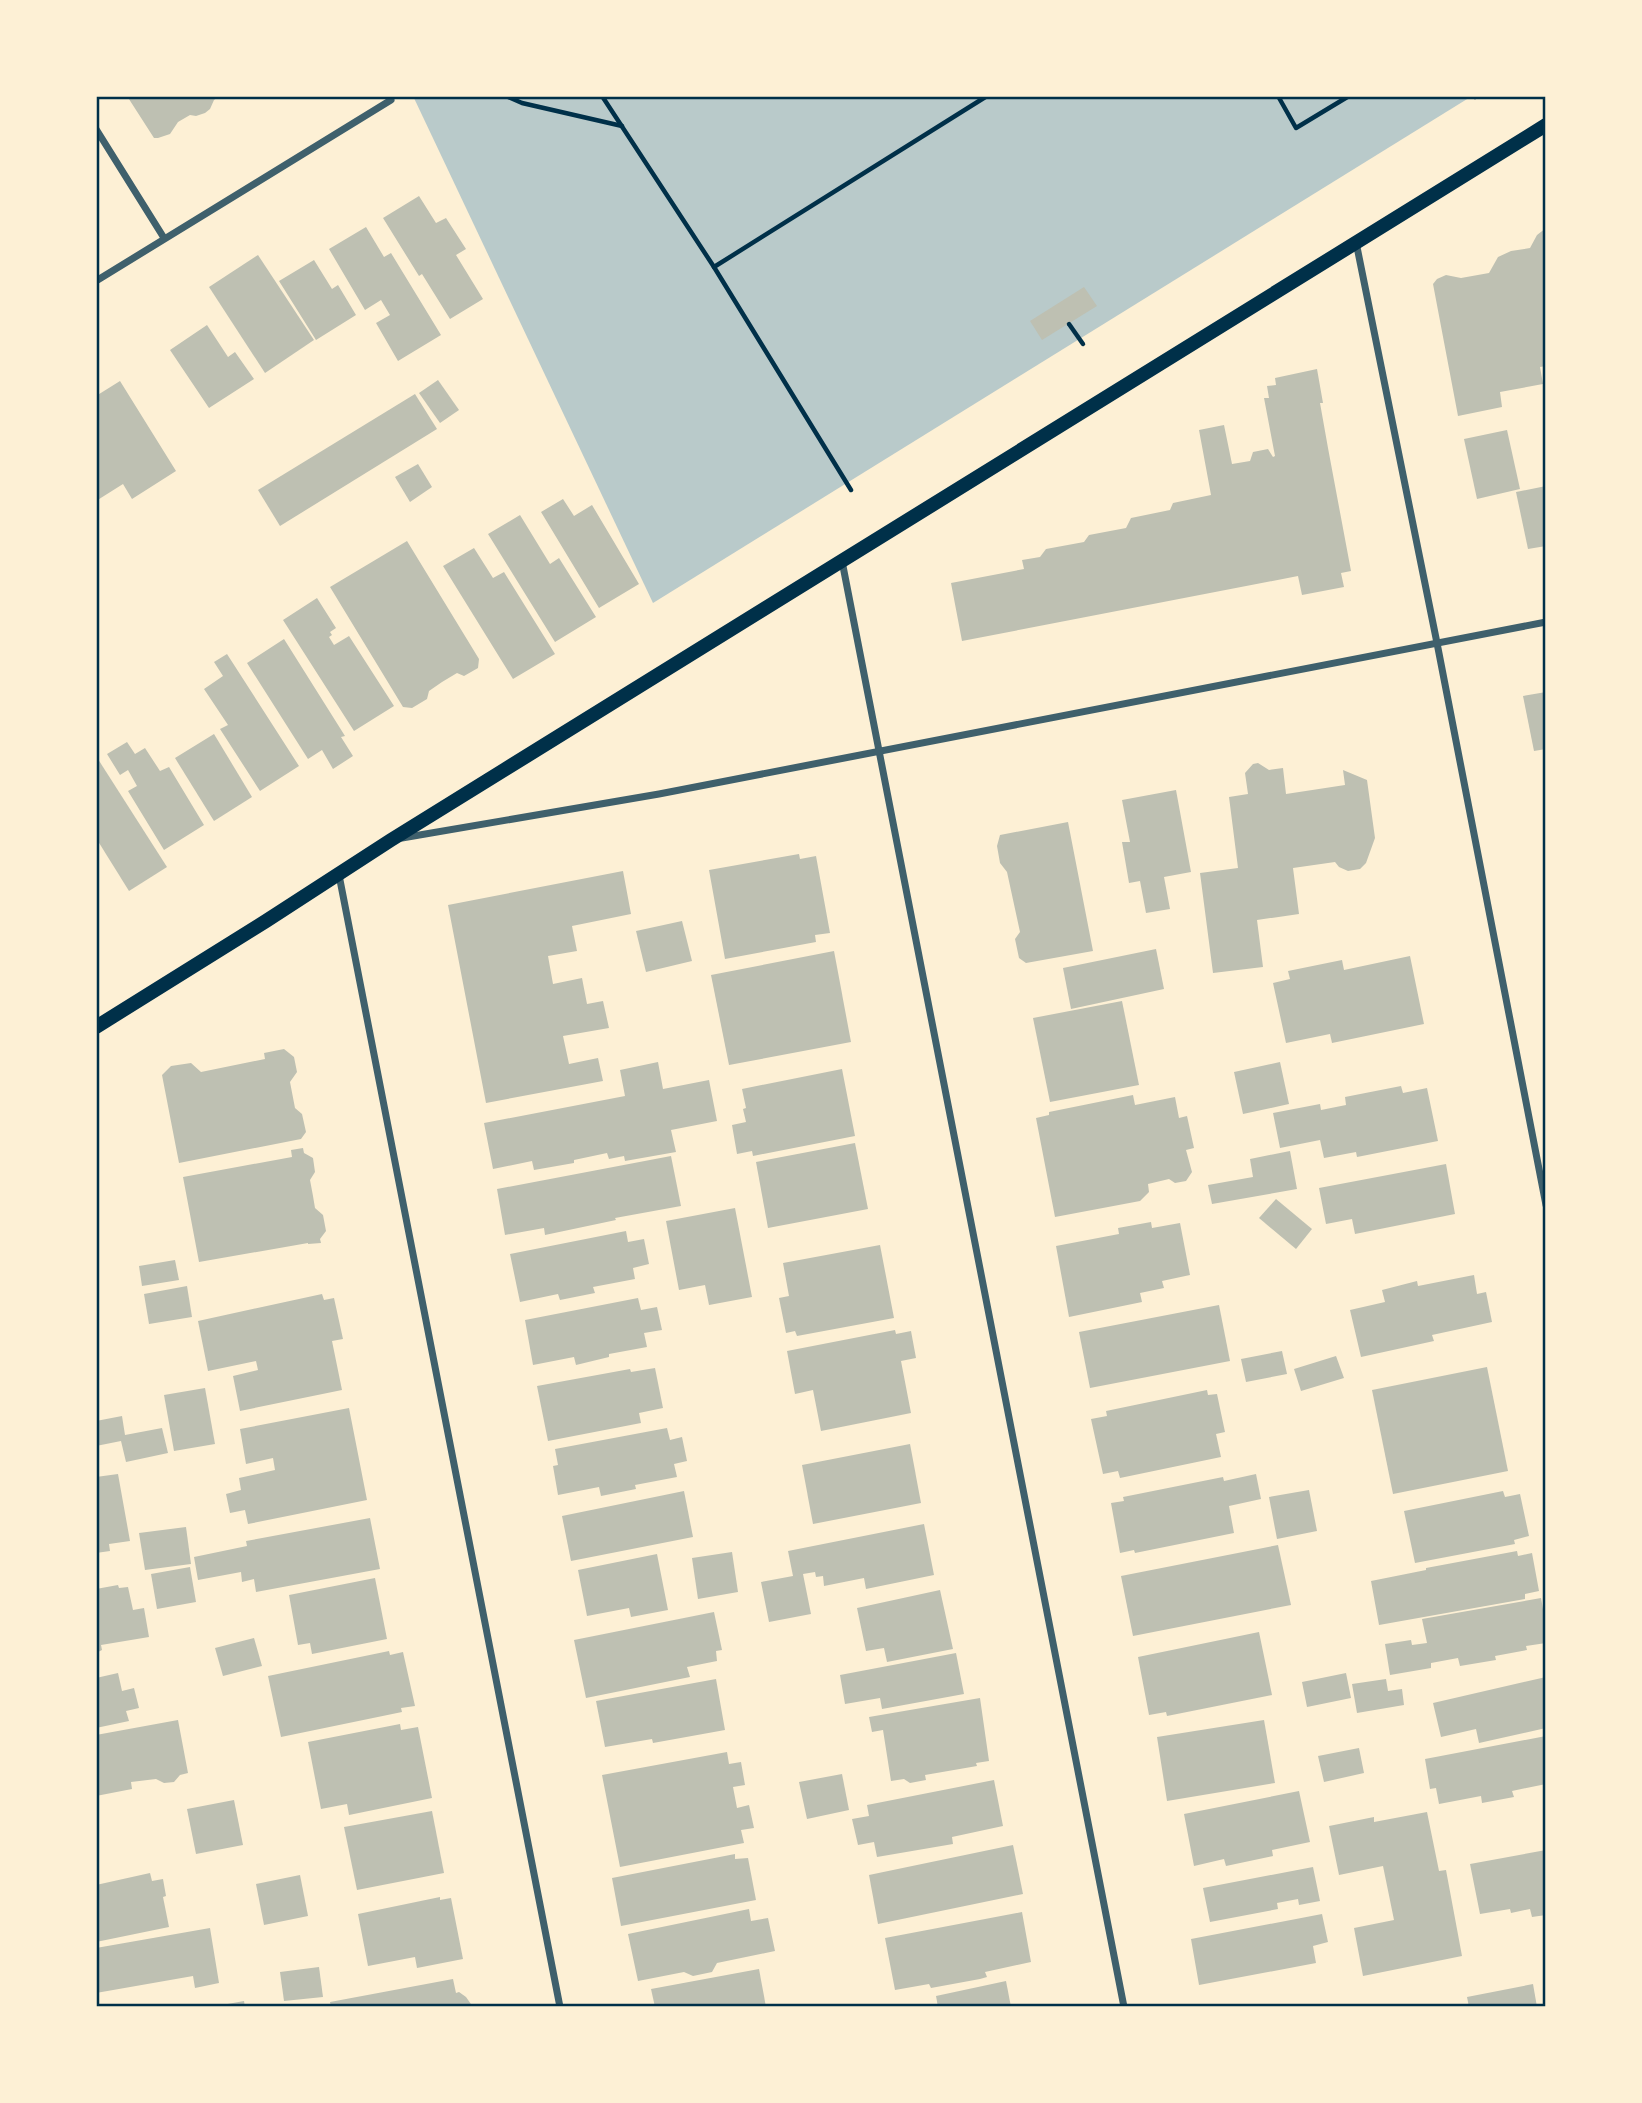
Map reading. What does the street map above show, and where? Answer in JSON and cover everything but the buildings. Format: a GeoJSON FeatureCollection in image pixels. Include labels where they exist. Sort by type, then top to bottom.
{"type":"FeatureCollection","features":[{"type":"Feature","properties":{"kind":"main road"},"geometry":{"type":"LineString","coordinates":[[96,1027],[391,840],[1546,125]]}},
{"type":"Feature","properties":{"kind":"street"},"geometry":{"type":"LineString","coordinates":[[96,281],[391,100]]}},
{"type":"Feature","properties":{"kind":"street"},"geometry":{"type":"LineString","coordinates":[[96,129],[164,238]]}},
{"type":"Feature","properties":{"kind":"street"},"geometry":{"type":"LineString","coordinates":[[1356,242],[1546,1205]]}},
{"type":"Feature","properties":{"kind":"street"},"geometry":{"type":"LineString","coordinates":[[842,560],[1124,2007]]}},
{"type":"Feature","properties":{"kind":"street"},"geometry":{"type":"LineString","coordinates":[[391,840],[659,794],[1546,622]]}},
{"type":"Feature","properties":{"kind":"street"},"geometry":{"type":"LineString","coordinates":[[339,875],[560,2007]]}},
{"type":"Feature","properties":{"kind":"path"},"geometry":{"type":"LineString","coordinates":[[506,96],[522,103],[622,127]]}},
{"type":"Feature","properties":{"kind":"path"},"geometry":{"type":"LineString","coordinates":[[602,96],[714,267],[851,491]]}},
{"type":"Feature","properties":{"kind":"path"},"geometry":{"type":"LineString","coordinates":[[714,267],[987,96]]}},
{"type":"Feature","properties":{"kind":"path"},"geometry":{"type":"LineString","coordinates":[[1278,96],[1296,128],[1349,96]]}},
{"type":"Feature","properties":{"kind":"path"},"geometry":{"type":"LineString","coordinates":[[1069,324],[1083,344]]}},
{"type":"Feature","properties":{"kind":"shaded area"},"geometry":{"type":"Polygon","coordinates":[[[413,96],[1472,96],[653,603],[413,96]]]}}]}
